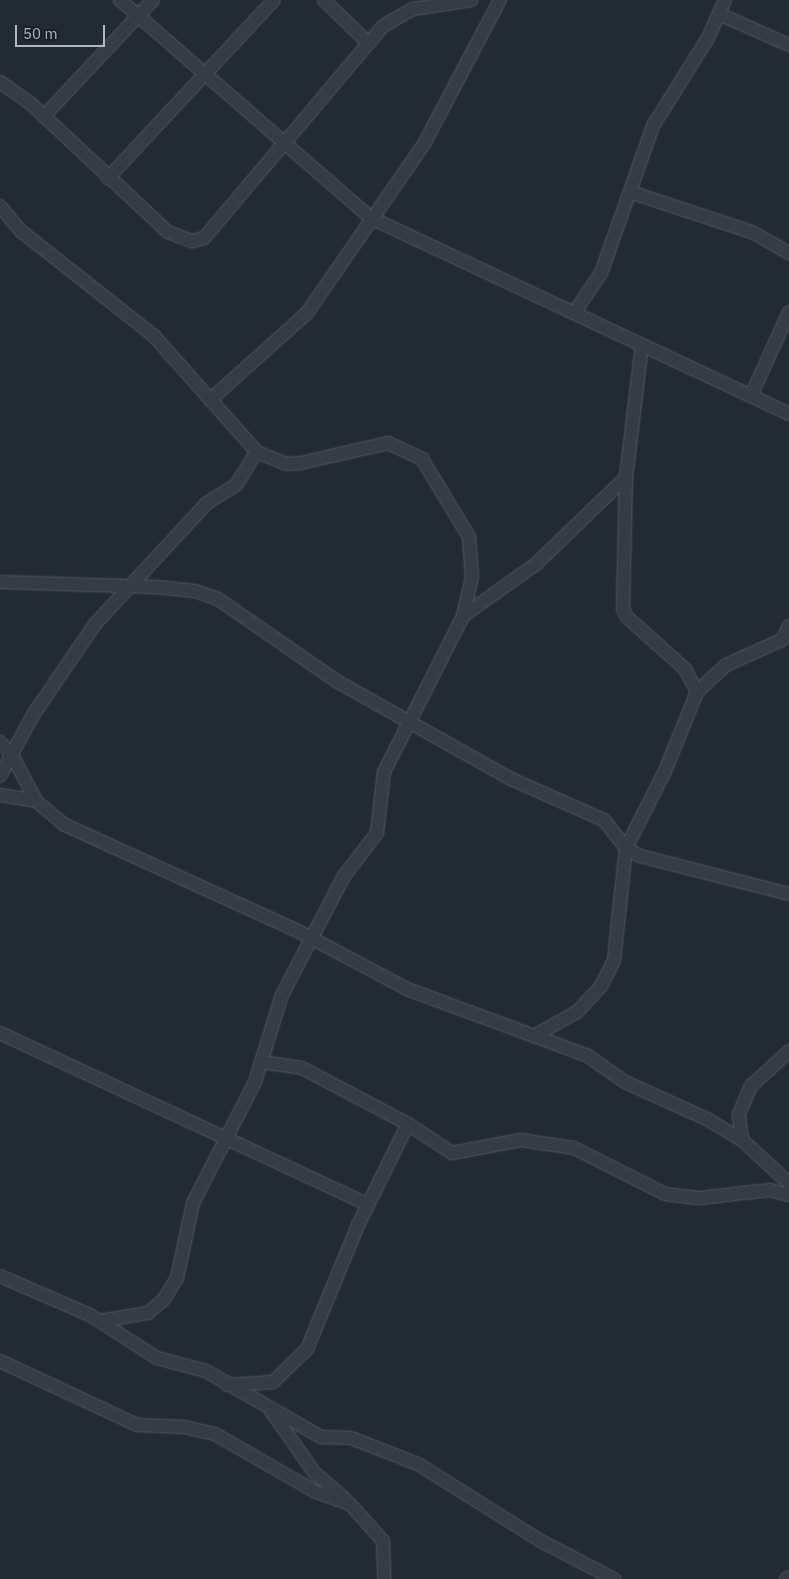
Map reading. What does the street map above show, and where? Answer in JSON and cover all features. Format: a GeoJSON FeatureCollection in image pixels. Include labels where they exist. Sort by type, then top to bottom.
{"type":"FeatureCollection","features":[{"type":"Feature","properties":{"kind":"street"},"geometry":{"type":"LineString","coordinates":[[120,0],[280,144],[371,218],[789,414]]}},
{"type":"Feature","properties":{"kind":"street"},"geometry":{"type":"LineString","coordinates":[[44,116],[153,0]]}},
{"type":"Feature","properties":{"kind":"street"},"geometry":{"type":"LineString","coordinates":[[108,178],[274,0]]}},
{"type":"Feature","properties":{"kind":"street"},"geometry":{"type":"LineString","coordinates":[[324,0],[368,42]]}},
{"type":"Feature","properties":{"kind":"street"},"geometry":{"type":"LineString","coordinates":[[0,82],[44,116],[108,178],[168,232],[192,241],[204,238],[280,144],[383,26],[413,10],[471,0]]}},
{"type":"Feature","properties":{"kind":"street"},"geometry":{"type":"LineString","coordinates":[[210,400],[307,313],[424,144],[500,0]]}},
{"type":"Feature","properties":{"kind":"street"},"geometry":{"type":"LineString","coordinates":[[574,313],[602,273],[653,126],[719,14],[725,0]]}},
{"type":"Feature","properties":{"kind":"street"},"geometry":{"type":"LineString","coordinates":[[719,14],[789,45]]}},
{"type":"Feature","properties":{"kind":"street"},"geometry":{"type":"LineString","coordinates":[[630,192],[752,232],[789,253]]}},
{"type":"Feature","properties":{"kind":"street"},"geometry":{"type":"LineString","coordinates":[[0,206],[22,232],[131,314],[257,452],[287,464],[388,443],[422,459],[469,537],[472,577],[463,616],[384,772],[377,833],[344,876],[282,995],[261,1062],[228,1136],[193,1203],[181,1266],[164,1299],[148,1313],[100,1321]]}},
{"type":"Feature","properties":{"kind":"street"},"geometry":{"type":"LineString","coordinates":[[750,396],[789,312]]}},
{"type":"Feature","properties":{"kind":"street"},"geometry":{"type":"LineString","coordinates":[[642,345],[626,477],[623,609],[627,618],[685,669],[697,692]]}},
{"type":"Feature","properties":{"kind":"street"},"geometry":{"type":"LineString","coordinates":[[0,776],[33,715],[95,624],[207,503],[236,485],[257,452]]}},
{"type":"Feature","properties":{"kind":"street"},"geometry":{"type":"LineString","coordinates":[[463,616],[536,564],[626,477]]}},
{"type":"Feature","properties":{"kind":"street"},"geometry":{"type":"LineString","coordinates":[[0,582],[195,590],[218,598],[292,652],[409,721],[511,779],[604,820],[626,848],[661,865],[789,894]]}},
{"type":"Feature","properties":{"kind":"street"},"geometry":{"type":"LineString","coordinates":[[534,1036],[577,1012],[601,986],[614,960],[626,848],[665,771],[697,692],[726,665],[782,640],[789,626]]}},
{"type":"Feature","properties":{"kind":"street"},"geometry":{"type":"LineString","coordinates":[[0,742],[12,755],[36,801],[63,824],[312,938],[407,989],[588,1056],[625,1082],[707,1119],[742,1140],[789,1183]]}},
{"type":"Feature","properties":{"kind":"street"},"geometry":{"type":"LineString","coordinates":[[0,795],[36,801]]}},
{"type":"Feature","properties":{"kind":"street"},"geometry":{"type":"LineString","coordinates":[[0,1033],[228,1136],[367,1204]]}},
{"type":"Feature","properties":{"kind":"street"},"geometry":{"type":"LineString","coordinates":[[742,1140],[740,1114],[751,1086],[789,1051]]}},
{"type":"Feature","properties":{"kind":"street"},"geometry":{"type":"LineString","coordinates":[[261,1062],[302,1068],[408,1124],[452,1152],[521,1140],[574,1148],[665,1194],[700,1198],[770,1190],[789,1195]]}},
{"type":"Feature","properties":{"kind":"street"},"geometry":{"type":"LineString","coordinates":[[227,1385],[273,1382],[307,1349],[367,1204],[408,1124]]}},
{"type":"Feature","properties":{"kind":"street"},"geometry":{"type":"LineString","coordinates":[[0,1276],[100,1321],[157,1358],[206,1371],[227,1385],[321,1437],[351,1438],[418,1464],[539,1540],[614,1579]]}},
{"type":"Feature","properties":{"kind":"street"},"geometry":{"type":"LineString","coordinates":[[0,1361],[137,1425],[184,1427],[215,1434],[314,1491],[350,1504]]}},
{"type":"Feature","properties":{"kind":"street"},"geometry":{"type":"LineString","coordinates":[[271,1410],[314,1472],[350,1504],[383,1541],[384,1579]]}}]}
